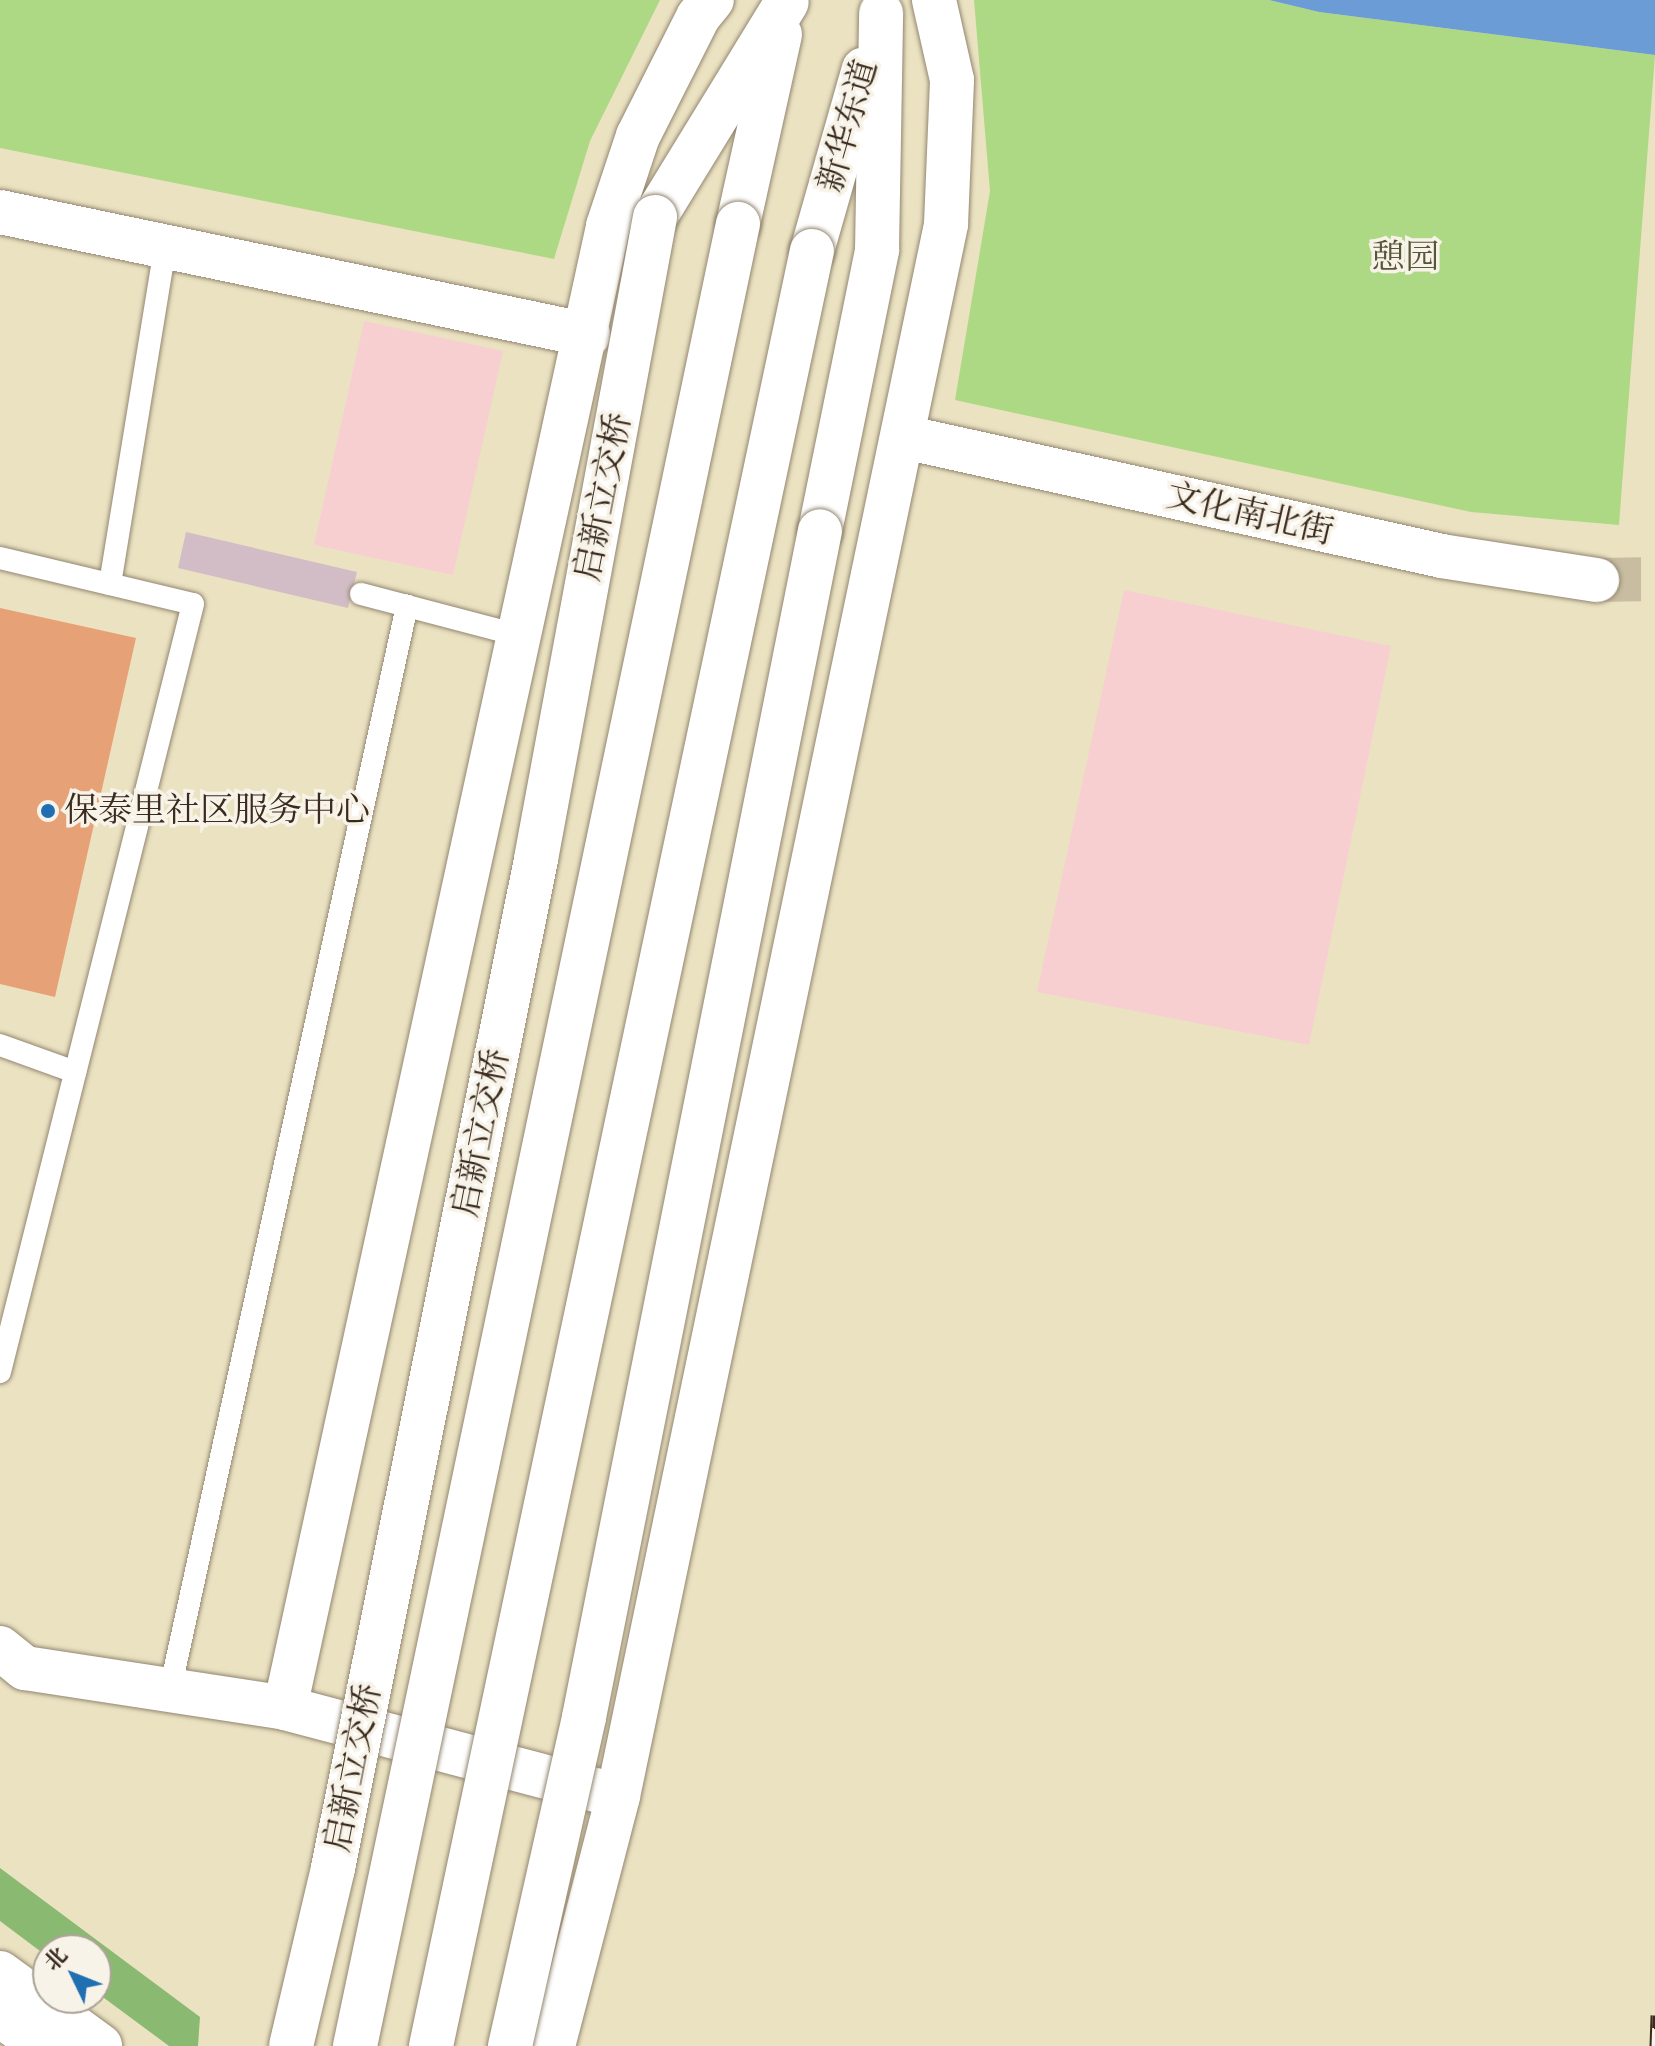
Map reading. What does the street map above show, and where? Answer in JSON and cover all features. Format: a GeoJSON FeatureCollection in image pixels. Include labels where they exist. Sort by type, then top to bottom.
{"type":"FeatureCollection","features":[{"type":"Feature","properties":{"kind":"main road"},"geometry":{"type":"LineString","coordinates":[[285,1708],[588,335],[608,226],[638,136],[698,17],[712,0]]}},
{"type":"Feature","properties":{"kind":"main road"},"geometry":{"type":"LineString","coordinates":[[553,2046],[618,1796],[946,224],[952,80],[934,0]]}},
{"type":"Feature","properties":{"kind":"main road","name":"启新立交桥"},"geometry":{"type":"LineString","coordinates":[[291,2046],[339,1837],[533,875],[655,217],[787,1]]}},
{"type":"Feature","properties":{"kind":"main road","name":"启新立交桥"},"geometry":{"type":"LineString","coordinates":[[355,2046],[787,1]]}},
{"type":"Feature","properties":{"kind":"main road"},"geometry":{"type":"LineString","coordinates":[[510,2046],[587,1702],[877,250],[882,6]]}},
{"type":"Feature","properties":{"kind":"main road","name":"新华东道"},"geometry":{"type":"LineString","coordinates":[[431,2046],[812,251],[882,6]]}},
{"type":"Feature","properties":{"kind":"main road"},"geometry":{"type":"LineString","coordinates":[[0,212],[588,335]]}},
{"type":"Feature","properties":{"kind":"main road","name":"文化南北街"},"geometry":{"type":"LineString","coordinates":[[904,437],[1442,556],[1597,580]]}},
{"type":"Feature","properties":{"kind":"main road"},"geometry":{"type":"LineString","coordinates":[[0,1648],[25,1668],[285,1708],[618,1796]]}},
{"type":"Feature","properties":{"kind":"main road"},"geometry":{"type":"LineString","coordinates":[[0,1973],[100,2046]]}},
{"type":"Feature","properties":{"kind":"main road"},"geometry":{"type":"LineString","coordinates":[[0,2015],[43,2046]]}},
{"type":"Feature","properties":{"kind":"lane"},"geometry":{"type":"LineString","coordinates":[[110,584],[165,247]]}},
{"type":"Feature","properties":{"kind":"lane"},"geometry":{"type":"LineString","coordinates":[[0,558],[193,604],[0,1372]]}},
{"type":"Feature","properties":{"kind":"lane"},"geometry":{"type":"LineString","coordinates":[[361,594],[521,636]]}},
{"type":"Feature","properties":{"kind":"lane"},"geometry":{"type":"LineString","coordinates":[[170,1690],[407,606]]}},
{"type":"Feature","properties":{"kind":"lane"},"geometry":{"type":"LineString","coordinates":[[0,1045],[75,1072]]}},
{"type":"Feature","properties":{"kind":"shaded area"},"geometry":{"type":"Polygon","coordinates":[[[364,321],[503,351],[453,575],[314,545],[364,321]]]}},
{"type":"Feature","properties":{"kind":"shaded area"},"geometry":{"type":"Polygon","coordinates":[[[186,532],[357,572],[348,608],[178,568],[186,532]]]}},
{"type":"Feature","properties":{"kind":"shaded area"},"geometry":{"type":"Polygon","coordinates":[[[1124,590],[1391,646],[1309,1045],[1037,992],[1124,590]]]}},
{"type":"Feature","properties":{"kind":"green space"},"geometry":{"type":"Polygon","coordinates":[[[0,0],[660,0],[590,141],[554,259],[0,148],[0,0]]]}},
{"type":"Feature","properties":{"kind":"green space","name":"憩园"},"geometry":{"type":"Polygon","coordinates":[[[974,0],[1269,0],[1319,12],[1655,55],[1619,525],[1471,512],[955,400],[990,191],[974,0]]]}},
{"type":"Feature","properties":{"kind":"green space"},"geometry":{"type":"Polygon","coordinates":[[[0,1868],[89,1934],[32,1934],[32,1945],[0,1921],[0,1868]]]}},
{"type":"Feature","properties":{"kind":"green space"},"geometry":{"type":"Polygon","coordinates":[[[112,1951],[200,2017],[198,2046],[169,2046],[112,2004],[112,1951]]]}},
{"type":"Feature","properties":{"kind":"water"},"geometry":{"type":"Polygon","coordinates":[[[1269,0],[1655,0],[1655,55],[1319,12],[1269,0]]]}},
{"type":"Feature","properties":{"kind":"building","name":"保泰里社区服务中心"},"geometry":{"type":"Polygon","coordinates":[[[0,608],[136,638],[55,997],[0,984],[0,608]]]}},
{"type":"Feature","properties":{"kind":"tunnel"},"geometry":{"type":"LineString","coordinates":[[1597,580],[1655,579]]}},
{"type":"Feature","properties":{"kind":"railway"},"geometry":{"type":"LineString","coordinates":[[1654,2046],[1655,2015]]}},
{"type":"Feature","properties":{"kind":"place","name":"保泰里社区服务中心"},"geometry":{"type":"Point","coordinates":[48,811]}}]}
